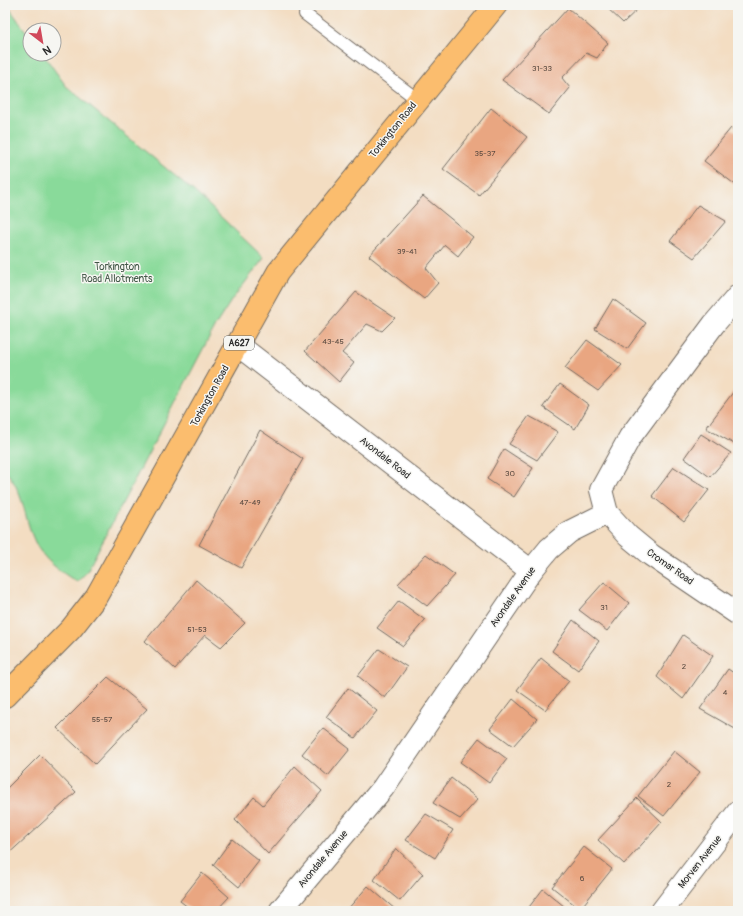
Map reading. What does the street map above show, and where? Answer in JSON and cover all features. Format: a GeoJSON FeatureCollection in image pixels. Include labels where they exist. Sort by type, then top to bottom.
{"type":"FeatureCollection","features":[{"type":"Feature","properties":{"kind":"main road","name":"Torkington Road"},"geometry":{"type":"LineString","coordinates":[[5,696],[72,629],[96,597],[278,272],[496,5]]}},
{"type":"Feature","properties":{"kind":"street"},"geometry":{"type":"LineString","coordinates":[[607,513],[601,490],[630,437],[714,324],[738,296]]}},
{"type":"Feature","properties":{"kind":"street","name":"Avondale Road"},"geometry":{"type":"LineString","coordinates":[[238,345],[531,571]]}},
{"type":"Feature","properties":{"kind":"street","name":"Avondale Avenue"},"geometry":{"type":"LineString","coordinates":[[280,911],[383,788],[531,571],[549,548],[569,532],[607,513]]}},
{"type":"Feature","properties":{"kind":"street","name":"Cromar Road"},"geometry":{"type":"LineString","coordinates":[[607,513],[628,536],[651,555],[738,614]]}},
{"type":"Feature","properties":{"kind":"street","name":"Morven Avenue"},"geometry":{"type":"LineString","coordinates":[[662,911],[738,812]]}},
{"type":"Feature","properties":{"kind":"lane"},"geometry":{"type":"LineString","coordinates":[[306,14],[418,100]]}},
{"type":"Feature","properties":{"kind":"green space","name":"Torkington Road Allotments"},"geometry":{"type":"Polygon","coordinates":[[[5,5],[7,5],[22,26],[22,62],[49,62],[66,86],[196,193],[264,258],[231,301],[215,326],[86,573],[77,582],[53,565],[38,548],[31,533],[20,496],[16,487],[5,471],[5,5]]]}},
{"type":"Feature","properties":{"kind":"building"},"geometry":{"type":"Polygon","coordinates":[[[604,5],[640,5],[641,6],[623,23],[604,5]]]}},
{"type":"Feature","properties":{"kind":"building"},"geometry":{"type":"Polygon","coordinates":[[[568,8],[608,43],[597,58],[586,53],[562,78],[570,88],[549,114],[502,80],[568,8]]]}},
{"type":"Feature","properties":{"kind":"building"},"geometry":{"type":"Polygon","coordinates":[[[491,108],[527,137],[479,195],[443,169],[491,108]]]}},
{"type":"Feature","properties":{"kind":"building"},"geometry":{"type":"Polygon","coordinates":[[[731,128],[738,133],[737,186],[704,161],[731,128]]]}},
{"type":"Feature","properties":{"kind":"building"},"geometry":{"type":"Polygon","coordinates":[[[423,196],[473,237],[458,256],[445,245],[426,268],[438,283],[424,299],[369,256],[423,196]]]}},
{"type":"Feature","properties":{"kind":"building"},"geometry":{"type":"Polygon","coordinates":[[[698,205],[726,221],[694,258],[670,241],[698,205]]]}},
{"type":"Feature","properties":{"kind":"building"},"geometry":{"type":"Polygon","coordinates":[[[356,292],[395,318],[382,331],[367,324],[342,353],[354,363],[339,382],[305,351],[356,292]]]}},
{"type":"Feature","properties":{"kind":"building"},"geometry":{"type":"Polygon","coordinates":[[[613,299],[646,323],[627,349],[595,329],[613,299]]]}},
{"type":"Feature","properties":{"kind":"building"},"geometry":{"type":"Polygon","coordinates":[[[587,340],[622,365],[598,391],[565,368],[587,340]]]}},
{"type":"Feature","properties":{"kind":"building"},"geometry":{"type":"Polygon","coordinates":[[[560,384],[589,405],[575,429],[543,407],[560,384]]]}},
{"type":"Feature","properties":{"kind":"building"},"geometry":{"type":"Polygon","coordinates":[[[734,391],[738,394],[738,443],[736,445],[706,428],[734,391]]]}},
{"type":"Feature","properties":{"kind":"building"},"geometry":{"type":"Polygon","coordinates":[[[529,416],[558,432],[537,460],[509,444],[529,416]]]}},
{"type":"Feature","properties":{"kind":"building"},"geometry":{"type":"Polygon","coordinates":[[[260,430],[303,459],[241,568],[199,545],[260,430]]]}},
{"type":"Feature","properties":{"kind":"building"},"geometry":{"type":"Polygon","coordinates":[[[701,434],[731,453],[710,477],[684,458],[701,434]]]}},
{"type":"Feature","properties":{"kind":"building"},"geometry":{"type":"Polygon","coordinates":[[[504,449],[533,468],[514,497],[487,479],[504,449]]]}},
{"type":"Feature","properties":{"kind":"building"},"geometry":{"type":"Polygon","coordinates":[[[674,467],[709,490],[684,522],[652,496],[674,467]]]}},
{"type":"Feature","properties":{"kind":"building"},"geometry":{"type":"Polygon","coordinates":[[[426,554],[455,575],[427,606],[398,584],[426,554]]]}},
{"type":"Feature","properties":{"kind":"building"},"geometry":{"type":"Polygon","coordinates":[[[196,580],[245,623],[221,647],[205,635],[175,669],[145,641],[196,580]]]}},
{"type":"Feature","properties":{"kind":"building"},"geometry":{"type":"Polygon","coordinates":[[[604,582],[629,603],[607,631],[579,610],[604,582]]]}},
{"type":"Feature","properties":{"kind":"building"},"geometry":{"type":"Polygon","coordinates":[[[399,601],[425,620],[403,646],[377,628],[399,601]]]}},
{"type":"Feature","properties":{"kind":"building"},"geometry":{"type":"Polygon","coordinates":[[[573,620],[599,641],[578,670],[552,651],[573,620]]]}},
{"type":"Feature","properties":{"kind":"building"},"geometry":{"type":"Polygon","coordinates":[[[683,635],[713,656],[683,699],[657,677],[683,635]]]}},
{"type":"Feature","properties":{"kind":"building"},"geometry":{"type":"Polygon","coordinates":[[[379,649],[407,667],[385,698],[358,676],[379,649]]]}},
{"type":"Feature","properties":{"kind":"building"},"geometry":{"type":"Polygon","coordinates":[[[541,658],[569,681],[545,710],[517,690],[541,658]]]}},
{"type":"Feature","properties":{"kind":"building"},"geometry":{"type":"Polygon","coordinates":[[[728,669],[738,676],[737,730],[700,709],[728,669]]]}},
{"type":"Feature","properties":{"kind":"building"},"geometry":{"type":"Polygon","coordinates":[[[108,677],[147,709],[95,764],[57,728],[108,677]]]}},
{"type":"Feature","properties":{"kind":"building"},"geometry":{"type":"Polygon","coordinates":[[[348,688],[377,711],[355,738],[326,717],[348,688]]]}},
{"type":"Feature","properties":{"kind":"building"},"geometry":{"type":"Polygon","coordinates":[[[513,699],[537,719],[513,746],[490,729],[513,699]]]}},
{"type":"Feature","properties":{"kind":"building"},"geometry":{"type":"Polygon","coordinates":[[[323,728],[350,749],[328,776],[302,754],[323,728]]]}},
{"type":"Feature","properties":{"kind":"building"},"geometry":{"type":"Polygon","coordinates":[[[479,738],[507,759],[489,783],[460,762],[479,738]]]}},
{"type":"Feature","properties":{"kind":"building"},"geometry":{"type":"Polygon","coordinates":[[[674,751],[700,772],[664,816],[638,796],[674,751]]]}},
{"type":"Feature","properties":{"kind":"building"},"geometry":{"type":"Polygon","coordinates":[[[40,755],[76,792],[5,857],[5,790],[40,755]]]}},
{"type":"Feature","properties":{"kind":"building"},"geometry":{"type":"Polygon","coordinates":[[[295,766],[322,791],[268,854],[235,820],[254,797],[263,805],[295,766]]]}},
{"type":"Feature","properties":{"kind":"building"},"geometry":{"type":"Polygon","coordinates":[[[451,778],[478,799],[460,819],[433,803],[451,778]]]}},
{"type":"Feature","properties":{"kind":"building"},"geometry":{"type":"Polygon","coordinates":[[[637,798],[662,822],[624,864],[598,840],[637,798]]]}},
{"type":"Feature","properties":{"kind":"building"},"geometry":{"type":"Polygon","coordinates":[[[426,814],[453,830],[435,858],[406,840],[426,814]]]}},
{"type":"Feature","properties":{"kind":"building"},"geometry":{"type":"Polygon","coordinates":[[[232,839],[259,861],[239,887],[213,865],[232,839]]]}},
{"type":"Feature","properties":{"kind":"building"},"geometry":{"type":"Polygon","coordinates":[[[584,847],[612,869],[580,909],[552,887],[584,847]]]}},
{"type":"Feature","properties":{"kind":"building"},"geometry":{"type":"Polygon","coordinates":[[[396,848],[423,874],[400,901],[374,880],[396,848]]]}},
{"type":"Feature","properties":{"kind":"building"},"geometry":{"type":"Polygon","coordinates":[[[202,873],[229,897],[216,911],[193,911],[180,901],[202,873]]]}},
{"type":"Feature","properties":{"kind":"building"},"geometry":{"type":"Polygon","coordinates":[[[368,886],[396,910],[346,911],[368,886]]]}},
{"type":"Feature","properties":{"kind":"building"},"geometry":{"type":"Polygon","coordinates":[[[543,889],[570,911],[526,911],[543,889]]]}}]}
